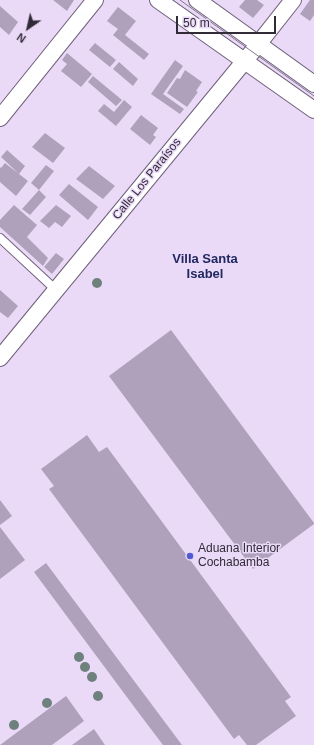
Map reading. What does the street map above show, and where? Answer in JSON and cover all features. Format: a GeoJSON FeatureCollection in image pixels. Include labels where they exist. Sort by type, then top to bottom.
{"type":"FeatureCollection","features":[{"type":"Feature","properties":{"kind":"street"},"geometry":{"type":"LineString","coordinates":[[0,118],[95,0]]}},
{"type":"Feature","properties":{"kind":"street"},"geometry":{"type":"LineString","coordinates":[[158,0],[314,110]]}},
{"type":"Feature","properties":{"kind":"street"},"geometry":{"type":"LineString","coordinates":[[197,0],[314,84]]}},
{"type":"Feature","properties":{"kind":"street","name":"Calle Los Paraísos"},"geometry":{"type":"LineString","coordinates":[[0,358],[245,61],[292,0]]}},
{"type":"Feature","properties":{"kind":"lane"},"geometry":{"type":"LineString","coordinates":[[0,238],[56,290]]}},
{"type":"Feature","properties":{"kind":"building"},"geometry":{"type":"Polygon","coordinates":[[[53,0],[74,0],[67,11],[53,0]]]}},
{"type":"Feature","properties":{"kind":"building"},"geometry":{"type":"Polygon","coordinates":[[[245,0],[257,0],[264,5],[253,18],[239,7],[245,0]]]}},
{"type":"Feature","properties":{"kind":"building"},"geometry":{"type":"Polygon","coordinates":[[[310,0],[314,0],[314,15],[310,21],[300,14],[310,0]]]}},
{"type":"Feature","properties":{"kind":"building"},"geometry":{"type":"Polygon","coordinates":[[[0,6],[18,22],[9,35],[0,27],[0,6]]]}},
{"type":"Feature","properties":{"kind":"building"},"geometry":{"type":"Polygon","coordinates":[[[118,7],[136,21],[125,35],[149,54],[144,60],[113,35],[118,29],[107,21],[118,7]]]}},
{"type":"Feature","properties":{"kind":"building"},"geometry":{"type":"Polygon","coordinates":[[[95,43],[116,60],[110,67],[89,50],[95,43]]]}},
{"type":"Feature","properties":{"kind":"building"},"geometry":{"type":"Polygon","coordinates":[[[67,53],[92,74],[81,87],[61,71],[67,64],[62,60],[67,53]]]}},
{"type":"Feature","properties":{"kind":"building"},"geometry":{"type":"Polygon","coordinates":[[[175,60],[183,66],[163,94],[184,109],[180,114],[151,94],[175,60]]]}},
{"type":"Feature","properties":{"kind":"building"},"geometry":{"type":"Polygon","coordinates":[[[119,62],[138,79],[133,86],[113,69],[119,62]]]}},
{"type":"Feature","properties":{"kind":"building"},"geometry":{"type":"Polygon","coordinates":[[[185,70],[202,82],[196,91],[198,92],[187,107],[167,93],[177,78],[180,79],[185,70]]]}},
{"type":"Feature","properties":{"kind":"building"},"geometry":{"type":"Polygon","coordinates":[[[93,76],[122,100],[116,106],[88,82],[93,76]]]}},
{"type":"Feature","properties":{"kind":"building"},"geometry":{"type":"Polygon","coordinates":[[[124,100],[132,107],[116,126],[98,111],[104,104],[114,112],[124,100]]]}},
{"type":"Feature","properties":{"kind":"building"},"geometry":{"type":"Polygon","coordinates":[[[141,115],[158,128],[153,135],[156,137],[150,145],[130,129],[141,115]]]}},
{"type":"Feature","properties":{"kind":"building"},"geometry":{"type":"Polygon","coordinates":[[[45,133],[65,148],[53,163],[32,147],[45,133]]]}},
{"type":"Feature","properties":{"kind":"building"},"geometry":{"type":"Polygon","coordinates":[[[7,150],[25,166],[19,174],[1,157],[7,150]]]}},
{"type":"Feature","properties":{"kind":"building"},"geometry":{"type":"Polygon","coordinates":[[[5,163],[28,181],[16,196],[0,182],[0,167],[1,168],[5,163]]]}},
{"type":"Feature","properties":{"kind":"building"},"geometry":{"type":"Polygon","coordinates":[[[46,165],[54,171],[39,190],[31,183],[46,165]]]}},
{"type":"Feature","properties":{"kind":"building"},"geometry":{"type":"Polygon","coordinates":[[[89,166],[115,186],[103,199],[76,179],[89,166]]]}},
{"type":"Feature","properties":{"kind":"building"},"geometry":{"type":"Polygon","coordinates":[[[69,184],[98,207],[88,220],[59,195],[69,184]]]}},
{"type":"Feature","properties":{"kind":"building"},"geometry":{"type":"Polygon","coordinates":[[[39,190],[46,197],[30,215],[22,209],[39,190]]]}},
{"type":"Feature","properties":{"kind":"building"},"geometry":{"type":"Polygon","coordinates":[[[14,205],[37,225],[27,237],[48,258],[43,266],[0,227],[0,220],[14,205]]]}},
{"type":"Feature","properties":{"kind":"building"},"geometry":{"type":"Polygon","coordinates":[[[56,205],[71,216],[62,227],[55,222],[49,228],[40,221],[56,205]]]}},
{"type":"Feature","properties":{"kind":"building"},"geometry":{"type":"Polygon","coordinates":[[[56,253],[64,259],[52,274],[44,267],[56,253]]]}},
{"type":"Feature","properties":{"kind":"building"},"geometry":{"type":"Polygon","coordinates":[[[0,290],[18,306],[8,318],[0,312],[0,290]]]}},
{"type":"Feature","properties":{"kind":"building"},"geometry":{"type":"Polygon","coordinates":[[[171,330],[314,523],[253,569],[109,376],[171,330]]]}},
{"type":"Feature","properties":{"kind":"building"},"geometry":{"type":"Polygon","coordinates":[[[87,435],[99,452],[107,447],[291,697],[285,701],[296,716],[256,745],[247,745],[239,735],[234,739],[49,489],[54,486],[41,469],[87,435]]]}},
{"type":"Feature","properties":{"kind":"building"},"geometry":{"type":"Polygon","coordinates":[[[0,500],[12,516],[0,525],[0,500]]]}},
{"type":"Feature","properties":{"kind":"building"},"geometry":{"type":"Polygon","coordinates":[[[0,527],[25,560],[0,579],[0,527]]]}},
{"type":"Feature","properties":{"kind":"building"},"geometry":{"type":"Polygon","coordinates":[[[46,563],[182,745],[163,745],[138,712],[34,572],[46,563]]]}},
{"type":"Feature","properties":{"kind":"building"},"geometry":{"type":"Polygon","coordinates":[[[66,696],[84,721],[52,745],[0,745],[66,696]]]}},
{"type":"Feature","properties":{"kind":"building"},"geometry":{"type":"Polygon","coordinates":[[[94,729],[105,745],[72,745],[94,729]]]}},
{"type":"Feature","properties":{"kind":"tram line"},"geometry":{"type":"LineString","coordinates":[[180,0],[314,96]]}},
{"type":"Feature","properties":{"kind":"place","name":"Aduana Interior Cochabamba"},"geometry":{"type":"Point","coordinates":[190,556]}},
{"type":"Feature","properties":{"kind":"district","name":"Villa Santa Isabel"},"geometry":{"type":"Point","coordinates":[205,266]}}]}
